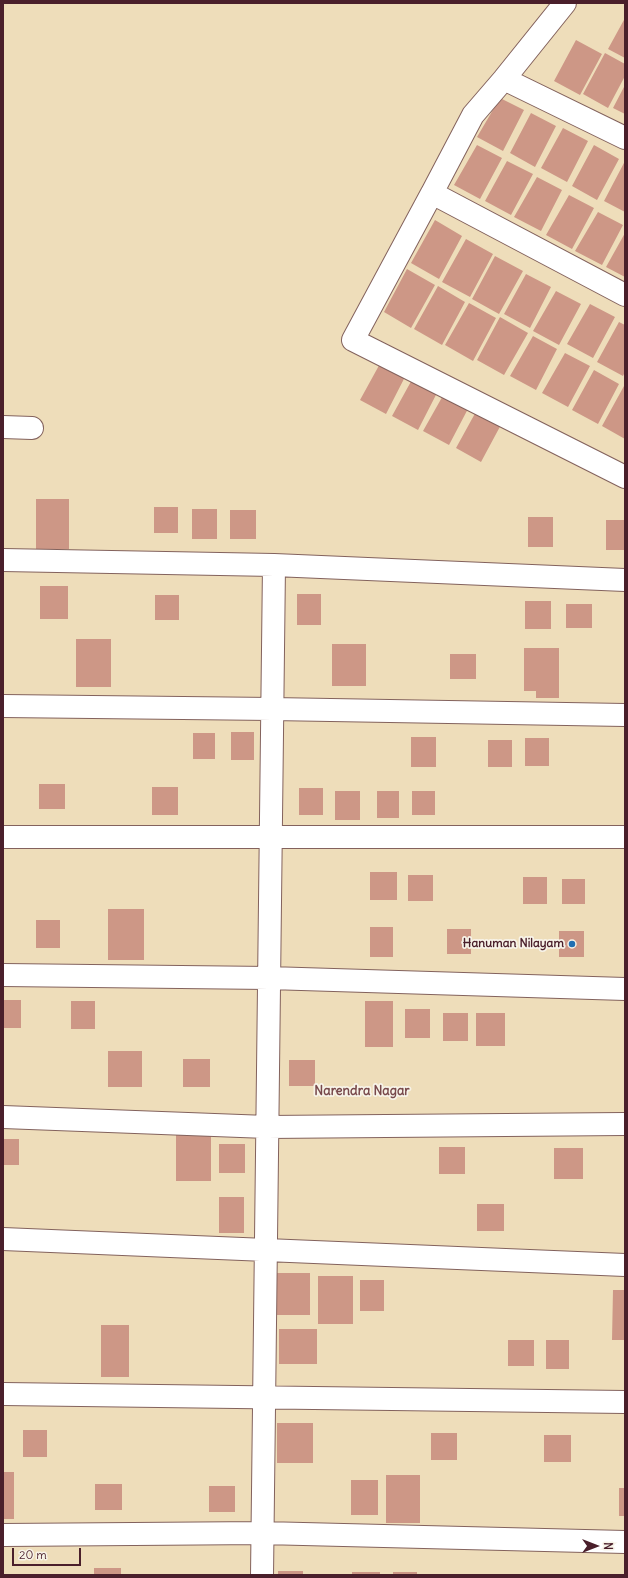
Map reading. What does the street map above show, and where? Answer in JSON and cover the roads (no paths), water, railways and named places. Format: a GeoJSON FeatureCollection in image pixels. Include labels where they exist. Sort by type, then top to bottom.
{"type":"FeatureCollection","features":[{"type":"Feature","properties":{"kind":"street"},"geometry":{"type":"LineString","coordinates":[[565,3],[473,115],[353,340],[625,477]]}},
{"type":"Feature","properties":{"kind":"street"},"geometry":{"type":"LineString","coordinates":[[504,79],[625,138]]}},
{"type":"Feature","properties":{"kind":"street"},"geometry":{"type":"LineString","coordinates":[[432,193],[625,295]]}},
{"type":"Feature","properties":{"kind":"street"},"geometry":{"type":"LineString","coordinates":[[3,427],[32,428]]}},
{"type":"Feature","properties":{"kind":"street"},"geometry":{"type":"LineString","coordinates":[[3,560],[274,565],[625,580]]}},
{"type":"Feature","properties":{"kind":"street"},"geometry":{"type":"LineString","coordinates":[[262,1575],[274,565]]}},
{"type":"Feature","properties":{"kind":"street"},"geometry":{"type":"LineString","coordinates":[[3,706],[272,708],[625,715]]}},
{"type":"Feature","properties":{"kind":"street"},"geometry":{"type":"LineString","coordinates":[[3,837],[625,837]]}},
{"type":"Feature","properties":{"kind":"street"},"geometry":{"type":"LineString","coordinates":[[3,975],[269,978],[625,989]]}},
{"type":"Feature","properties":{"kind":"street"},"geometry":{"type":"LineString","coordinates":[[3,1117],[267,1127],[625,1124]]}},
{"type":"Feature","properties":{"kind":"street"},"geometry":{"type":"LineString","coordinates":[[3,1239],[625,1265]]}},
{"type":"Feature","properties":{"kind":"street"},"geometry":{"type":"LineString","coordinates":[[3,1394],[625,1402]]}},
{"type":"Feature","properties":{"kind":"street"},"geometry":{"type":"LineString","coordinates":[[3,1535],[263,1533],[625,1542]]}},
{"type":"Feature","properties":{"kind":"place","name":"Hanuman Nilayam"},"geometry":{"type":"Point","coordinates":[572,944]}},
{"type":"Feature","properties":{"kind":"district","name":"Narendra Nagar"},"geometry":{"type":"Point","coordinates":[362,1091]}}]}
